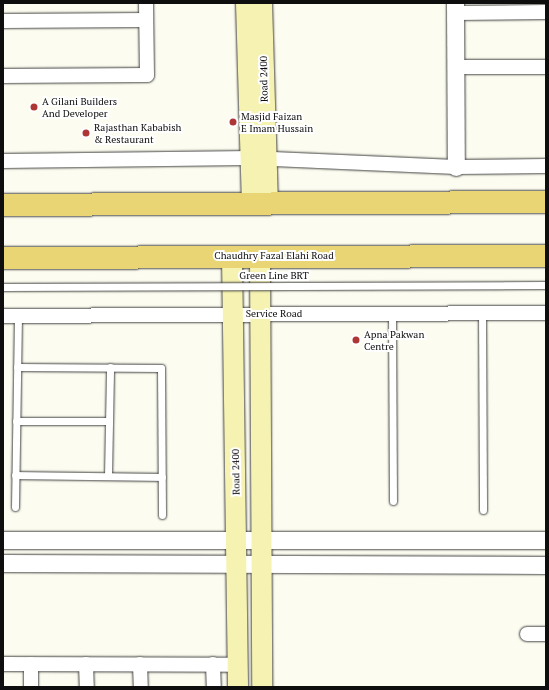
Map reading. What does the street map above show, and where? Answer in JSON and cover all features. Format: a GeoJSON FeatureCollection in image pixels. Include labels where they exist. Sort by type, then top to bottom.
{"type":"FeatureCollection","features":[{"type":"Feature","properties":{"kind":"main road","name":"Road 2400"},"geometry":{"type":"LineString","coordinates":[[246,3],[260,203]]}},
{"type":"Feature","properties":{"kind":"main road","name":"Road 2400"},"geometry":{"type":"LineString","coordinates":[[258,159],[262,3]]}},
{"type":"Feature","properties":{"kind":"main road"},"geometry":{"type":"LineString","coordinates":[[3,205],[546,202]]}},
{"type":"Feature","properties":{"kind":"main road","name":"Road 2400"},"geometry":{"type":"LineString","coordinates":[[232,256],[238,687]]}},
{"type":"Feature","properties":{"kind":"main road"},"geometry":{"type":"LineString","coordinates":[[260,256],[262,687]]}},
{"type":"Feature","properties":{"kind":"main road","name":"Chaudhry Fazal Elahi Road"},"geometry":{"type":"LineString","coordinates":[[3,258],[546,256]]}},
{"type":"Feature","properties":{"kind":"street"},"geometry":{"type":"LineString","coordinates":[[3,76],[147,75],[146,3]]}},
{"type":"Feature","properties":{"kind":"street"},"geometry":{"type":"LineString","coordinates":[[456,167],[455,8],[546,12]]}},
{"type":"Feature","properties":{"kind":"street"},"geometry":{"type":"LineString","coordinates":[[3,21],[146,20]]}},
{"type":"Feature","properties":{"kind":"street"},"geometry":{"type":"LineString","coordinates":[[456,67],[546,67]]}},
{"type":"Feature","properties":{"kind":"street"},"geometry":{"type":"LineString","coordinates":[[3,161],[258,159],[456,167],[546,166]]}},
{"type":"Feature","properties":{"kind":"street","name":"Service Road"},"geometry":{"type":"LineString","coordinates":[[3,316],[546,313]]}},
{"type":"Feature","properties":{"kind":"street"},"geometry":{"type":"LineString","coordinates":[[3,540],[546,540]]}},
{"type":"Feature","properties":{"kind":"street"},"geometry":{"type":"LineString","coordinates":[[3,562],[261,566],[546,565]]}},
{"type":"Feature","properties":{"kind":"street"},"geometry":{"type":"LineString","coordinates":[[527,634],[546,634]]}},
{"type":"Feature","properties":{"kind":"street"},"geometry":{"type":"LineString","coordinates":[[3,664],[238,665]]}},
{"type":"Feature","properties":{"kind":"street"},"geometry":{"type":"LineString","coordinates":[[31,664],[31,687]]}},
{"type":"Feature","properties":{"kind":"street"},"geometry":{"type":"LineString","coordinates":[[86,664],[87,687]]}},
{"type":"Feature","properties":{"kind":"street"},"geometry":{"type":"LineString","coordinates":[[140,664],[141,687]]}},
{"type":"Feature","properties":{"kind":"street"},"geometry":{"type":"LineString","coordinates":[[214,664],[214,687]]}},
{"type":"Feature","properties":{"kind":"lane","name":"Green Line BRT"},"geometry":{"type":"LineString","coordinates":[[3,288],[546,285]]}},
{"type":"Feature","properties":{"kind":"lane"},"geometry":{"type":"LineString","coordinates":[[482,313],[483,510]]}},
{"type":"Feature","properties":{"kind":"lane"},"geometry":{"type":"LineString","coordinates":[[392,314],[393,500]]}},
{"type":"Feature","properties":{"kind":"lane"},"geometry":{"type":"LineString","coordinates":[[15,507],[18,316]]}},
{"type":"Feature","properties":{"kind":"lane"},"geometry":{"type":"LineString","coordinates":[[17,366],[157,366],[163,371],[162,515]]}},
{"type":"Feature","properties":{"kind":"lane"},"geometry":{"type":"LineString","coordinates":[[108,476],[110,367]]}},
{"type":"Feature","properties":{"kind":"lane"},"geometry":{"type":"LineString","coordinates":[[16,421],[109,421]]}},
{"type":"Feature","properties":{"kind":"lane"},"geometry":{"type":"LineString","coordinates":[[15,475],[162,477]]}},
{"type":"Feature","properties":{"kind":"place","name":"A Gilani Builders And Developer"},"geometry":{"type":"Point","coordinates":[34,107]}},
{"type":"Feature","properties":{"kind":"place","name":"Masjid Faizan E Imam Hussain"},"geometry":{"type":"Point","coordinates":[233,122]}},
{"type":"Feature","properties":{"kind":"place","name":"Rajasthan Kababish & Restaurant"},"geometry":{"type":"Point","coordinates":[86,133]}},
{"type":"Feature","properties":{"kind":"place","name":"Apna Pakwan Centre"},"geometry":{"type":"Point","coordinates":[356,340]}}]}
